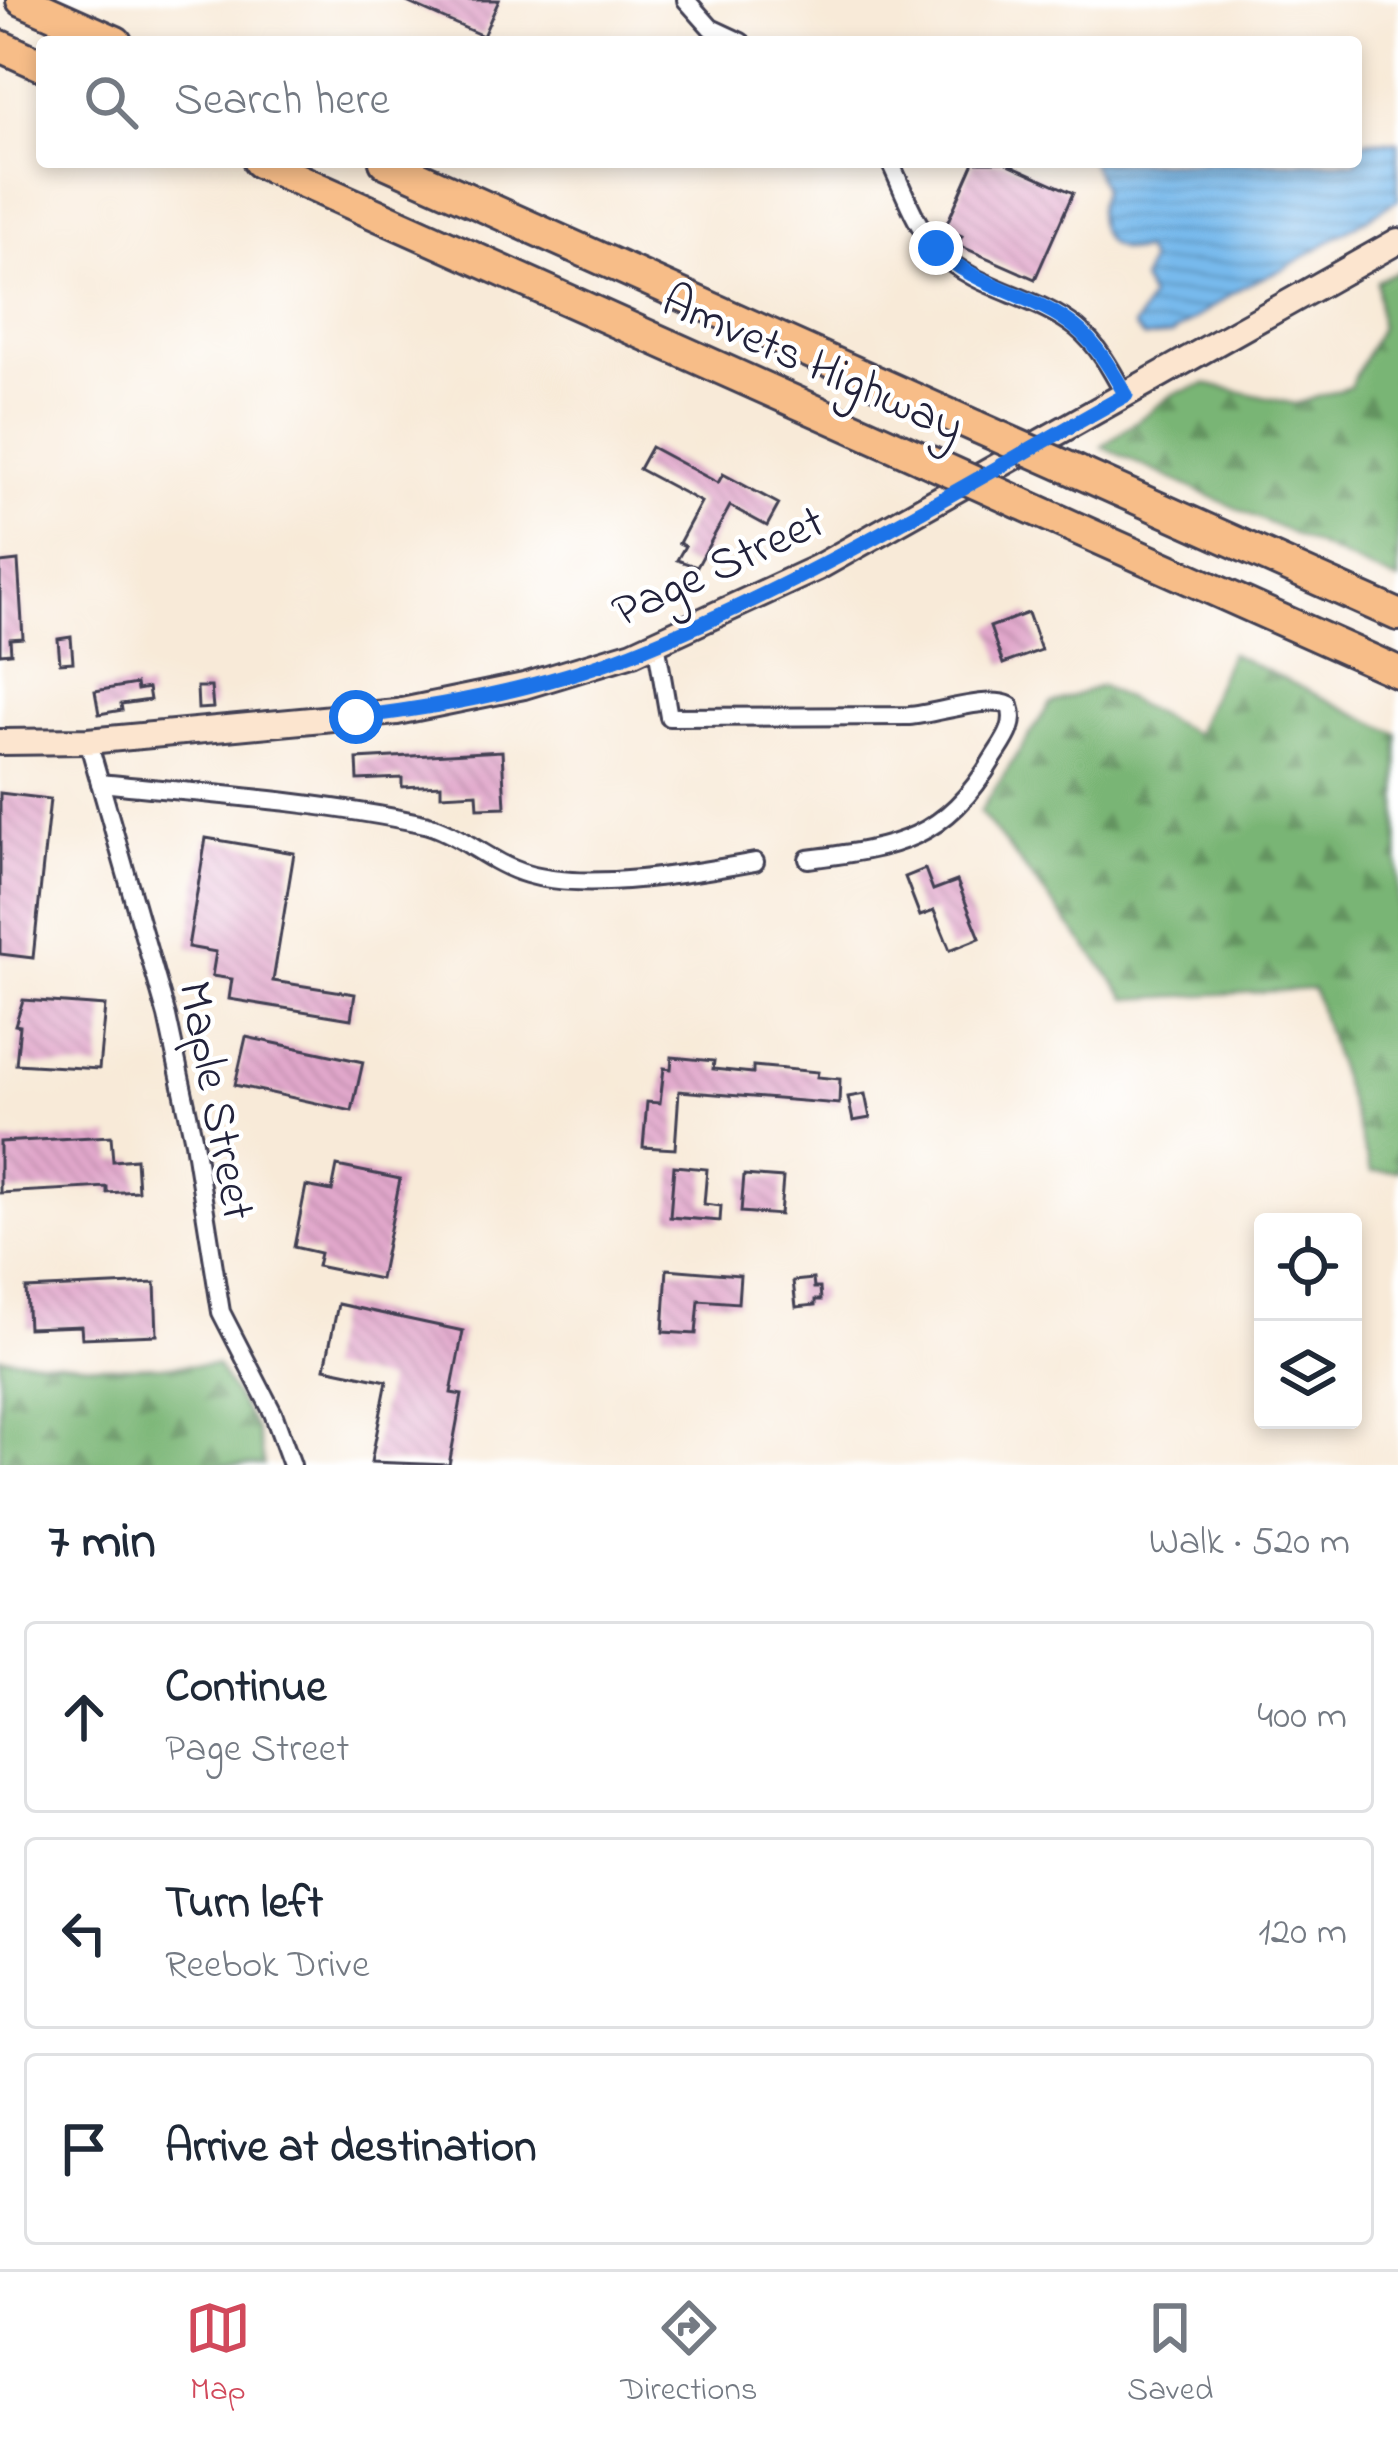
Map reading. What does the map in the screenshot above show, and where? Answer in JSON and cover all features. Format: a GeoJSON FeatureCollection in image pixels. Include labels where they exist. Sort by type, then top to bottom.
{"type":"FeatureCollection","features":[{"type":"Feature","properties":{"kind":"highway"},"geometry":{"type":"LineString","coordinates":[[22,0],[103,36]]}},
{"type":"Feature","properties":{"kind":"highway"},"geometry":{"type":"LineString","coordinates":[[0,46],[36,62]]}},
{"type":"Feature","properties":{"kind":"highway","name":"Amvets Highway"},"geometry":{"type":"LineString","coordinates":[[272,168],[1398,672]]}},
{"type":"Feature","properties":{"kind":"highway","name":"Amvets Highway"},"geometry":{"type":"LineString","coordinates":[[398,168],[1398,615]]}},
{"type":"Feature","properties":{"kind":"main road","name":"Page Street"},"geometry":{"type":"LineString","coordinates":[[0,742],[88,741],[434,706],[541,681],[656,642],[801,576],[1398,241]]}},
{"type":"Feature","properties":{"kind":"street"},"geometry":{"type":"LineString","coordinates":[[686,0],[711,28],[728,36]]}},
{"type":"Feature","properties":{"kind":"street"},"geometry":{"type":"LineString","coordinates":[[893,168],[928,239],[944,257],[1074,326],[1100,353],[1126,395]]}},
{"type":"Feature","properties":{"kind":"street"},"geometry":{"type":"LineString","coordinates":[[656,642],[669,717],[909,716],[1003,702],[1013,715],[1009,733],[988,768],[946,815],[908,842],[808,859]]}},
{"type":"Feature","properties":{"kind":"street","name":"Maple Street"},"geometry":{"type":"LineString","coordinates":[[88,741],[172,1034],[220,1312],[273,1413],[292,1465]]}},
{"type":"Feature","properties":{"kind":"street"},"geometry":{"type":"LineString","coordinates":[[100,782],[417,822],[447,832],[495,862],[555,880],[600,880],[755,862]]}},
{"type":"Feature","properties":{"kind":"green space"},"geometry":{"type":"Polygon","coordinates":[[[1398,271],[1398,582],[1102,447],[1173,394],[1206,384],[1295,404],[1350,387],[1380,327],[1377,281],[1398,271]]]}},
{"type":"Feature","properties":{"kind":"green space"},"geometry":{"type":"Polygon","coordinates":[[[1230,653],[1398,734],[1398,1171],[1371,1172],[1313,989],[1128,999],[980,812],[1050,704],[1101,686],[1195,734],[1230,653]]]}},
{"type":"Feature","properties":{"kind":"green space"},"geometry":{"type":"Polygon","coordinates":[[[0,1357],[116,1367],[216,1365],[256,1429],[264,1465],[0,1465],[0,1357]]]}},
{"type":"Feature","properties":{"kind":"water"},"geometry":{"type":"Polygon","coordinates":[[[1363,142],[1398,142],[1398,200],[1285,268],[1242,287],[1171,335],[1144,338],[1134,327],[1150,298],[1142,280],[1149,261],[1144,250],[1116,248],[1104,237],[1098,219],[1102,189],[1093,168],[1362,168],[1363,142]]]}},
{"type":"Feature","properties":{"kind":"building"},"geometry":{"type":"Polygon","coordinates":[[[402,0],[499,0],[483,36],[402,0]]]}},
{"type":"Feature","properties":{"kind":"building"},"geometry":{"type":"Polygon","coordinates":[[[971,168],[1017,168],[1073,193],[1035,279],[958,245],[962,236],[945,228],[971,168]]]}},
{"type":"Feature","properties":{"kind":"building"},"geometry":{"type":"Polygon","coordinates":[[[651,447],[718,483],[723,474],[779,504],[767,526],[730,506],[697,567],[677,560],[685,546],[679,543],[701,502],[639,469],[651,447]]]}},
{"type":"Feature","properties":{"kind":"building"},"geometry":{"type":"Polygon","coordinates":[[[18,561],[23,638],[10,639],[11,653],[0,654],[0,563],[18,561]]]}},
{"type":"Feature","properties":{"kind":"building"},"geometry":{"type":"Polygon","coordinates":[[[1028,613],[1041,650],[1003,664],[990,627],[1028,613]]]}},
{"type":"Feature","properties":{"kind":"building"},"geometry":{"type":"Polygon","coordinates":[[[71,637],[73,662],[60,663],[58,639],[71,637]]]}},
{"type":"Feature","properties":{"kind":"building"},"geometry":{"type":"Polygon","coordinates":[[[136,684],[137,690],[148,688],[150,700],[121,704],[122,710],[99,714],[95,691],[136,684]]]}},
{"type":"Feature","properties":{"kind":"building"},"geometry":{"type":"Polygon","coordinates":[[[197,687],[211,687],[213,708],[198,709],[197,687]]]}},
{"type":"Feature","properties":{"kind":"building"},"geometry":{"type":"Polygon","coordinates":[[[502,751],[505,807],[478,808],[477,793],[441,795],[441,785],[402,787],[402,778],[358,780],[357,759],[502,751]]]}},
{"type":"Feature","properties":{"kind":"building"},"geometry":{"type":"Polygon","coordinates":[[[0,793],[50,799],[33,958],[0,954],[0,793]]]}},
{"type":"Feature","properties":{"kind":"building"},"geometry":{"type":"Polygon","coordinates":[[[206,838],[294,853],[273,981],[355,994],[351,1019],[229,999],[232,979],[212,976],[216,952],[188,947],[206,838]]]}},
{"type":"Feature","properties":{"kind":"building"},"geometry":{"type":"Polygon","coordinates":[[[925,869],[933,890],[957,881],[980,938],[950,950],[934,911],[920,916],[905,877],[925,869]]]}},
{"type":"Feature","properties":{"kind":"building"},"geometry":{"type":"Polygon","coordinates":[[[23,1000],[105,1006],[99,1069],[16,1064],[20,1026],[15,1025],[23,1000]]]}},
{"type":"Feature","properties":{"kind":"building"},"geometry":{"type":"Polygon","coordinates":[[[246,1037],[363,1062],[352,1111],[235,1085],[246,1037]]]}},
{"type":"Feature","properties":{"kind":"building"},"geometry":{"type":"Polygon","coordinates":[[[672,1057],[714,1061],[713,1069],[753,1073],[753,1066],[818,1072],[817,1077],[840,1079],[839,1104],[679,1091],[675,1149],[643,1147],[647,1102],[660,1103],[664,1068],[671,1069],[672,1057]]]}},
{"type":"Feature","properties":{"kind":"building"},"geometry":{"type":"Polygon","coordinates":[[[865,1094],[870,1118],[853,1121],[848,1097],[865,1094]]]}},
{"type":"Feature","properties":{"kind":"building"},"geometry":{"type":"Polygon","coordinates":[[[111,1136],[113,1161],[136,1159],[138,1191],[107,1193],[107,1187],[0,1193],[0,1142],[111,1136]]]}},
{"type":"Feature","properties":{"kind":"building"},"geometry":{"type":"Polygon","coordinates":[[[337,1166],[400,1179],[380,1279],[317,1266],[320,1253],[294,1247],[306,1186],[332,1191],[337,1166]]]}},
{"type":"Feature","properties":{"kind":"building"},"geometry":{"type":"Polygon","coordinates":[[[674,1166],[707,1169],[704,1204],[721,1206],[720,1221],[670,1217],[674,1166]]]}},
{"type":"Feature","properties":{"kind":"building"},"geometry":{"type":"Polygon","coordinates":[[[744,1175],[783,1178],[780,1215],[741,1212],[744,1175]]]}},
{"type":"Feature","properties":{"kind":"building"},"geometry":{"type":"Polygon","coordinates":[[[667,1269],[740,1275],[738,1303],[699,1300],[696,1334],[663,1332],[667,1269]]]}},
{"type":"Feature","properties":{"kind":"building"},"geometry":{"type":"Polygon","coordinates":[[[813,1279],[821,1300],[796,1307],[793,1281],[813,1279]]]}},
{"type":"Feature","properties":{"kind":"building"},"geometry":{"type":"Polygon","coordinates":[[[155,1283],[157,1335],[82,1338],[81,1326],[28,1328],[26,1289],[155,1283]]]}},
{"type":"Feature","properties":{"kind":"building"},"geometry":{"type":"Polygon","coordinates":[[[338,1304],[463,1331],[451,1393],[462,1395],[449,1465],[371,1462],[387,1381],[325,1368],[338,1304]]]}},
{"type":"Feature","properties":{"kind":"route"},"geometry":{"type":"LineString","coordinates":[[356,717],[453,703],[633,653],[801,576],[1126,395],[1100,353],[1074,326],[963,270],[936,248]]}}]}
